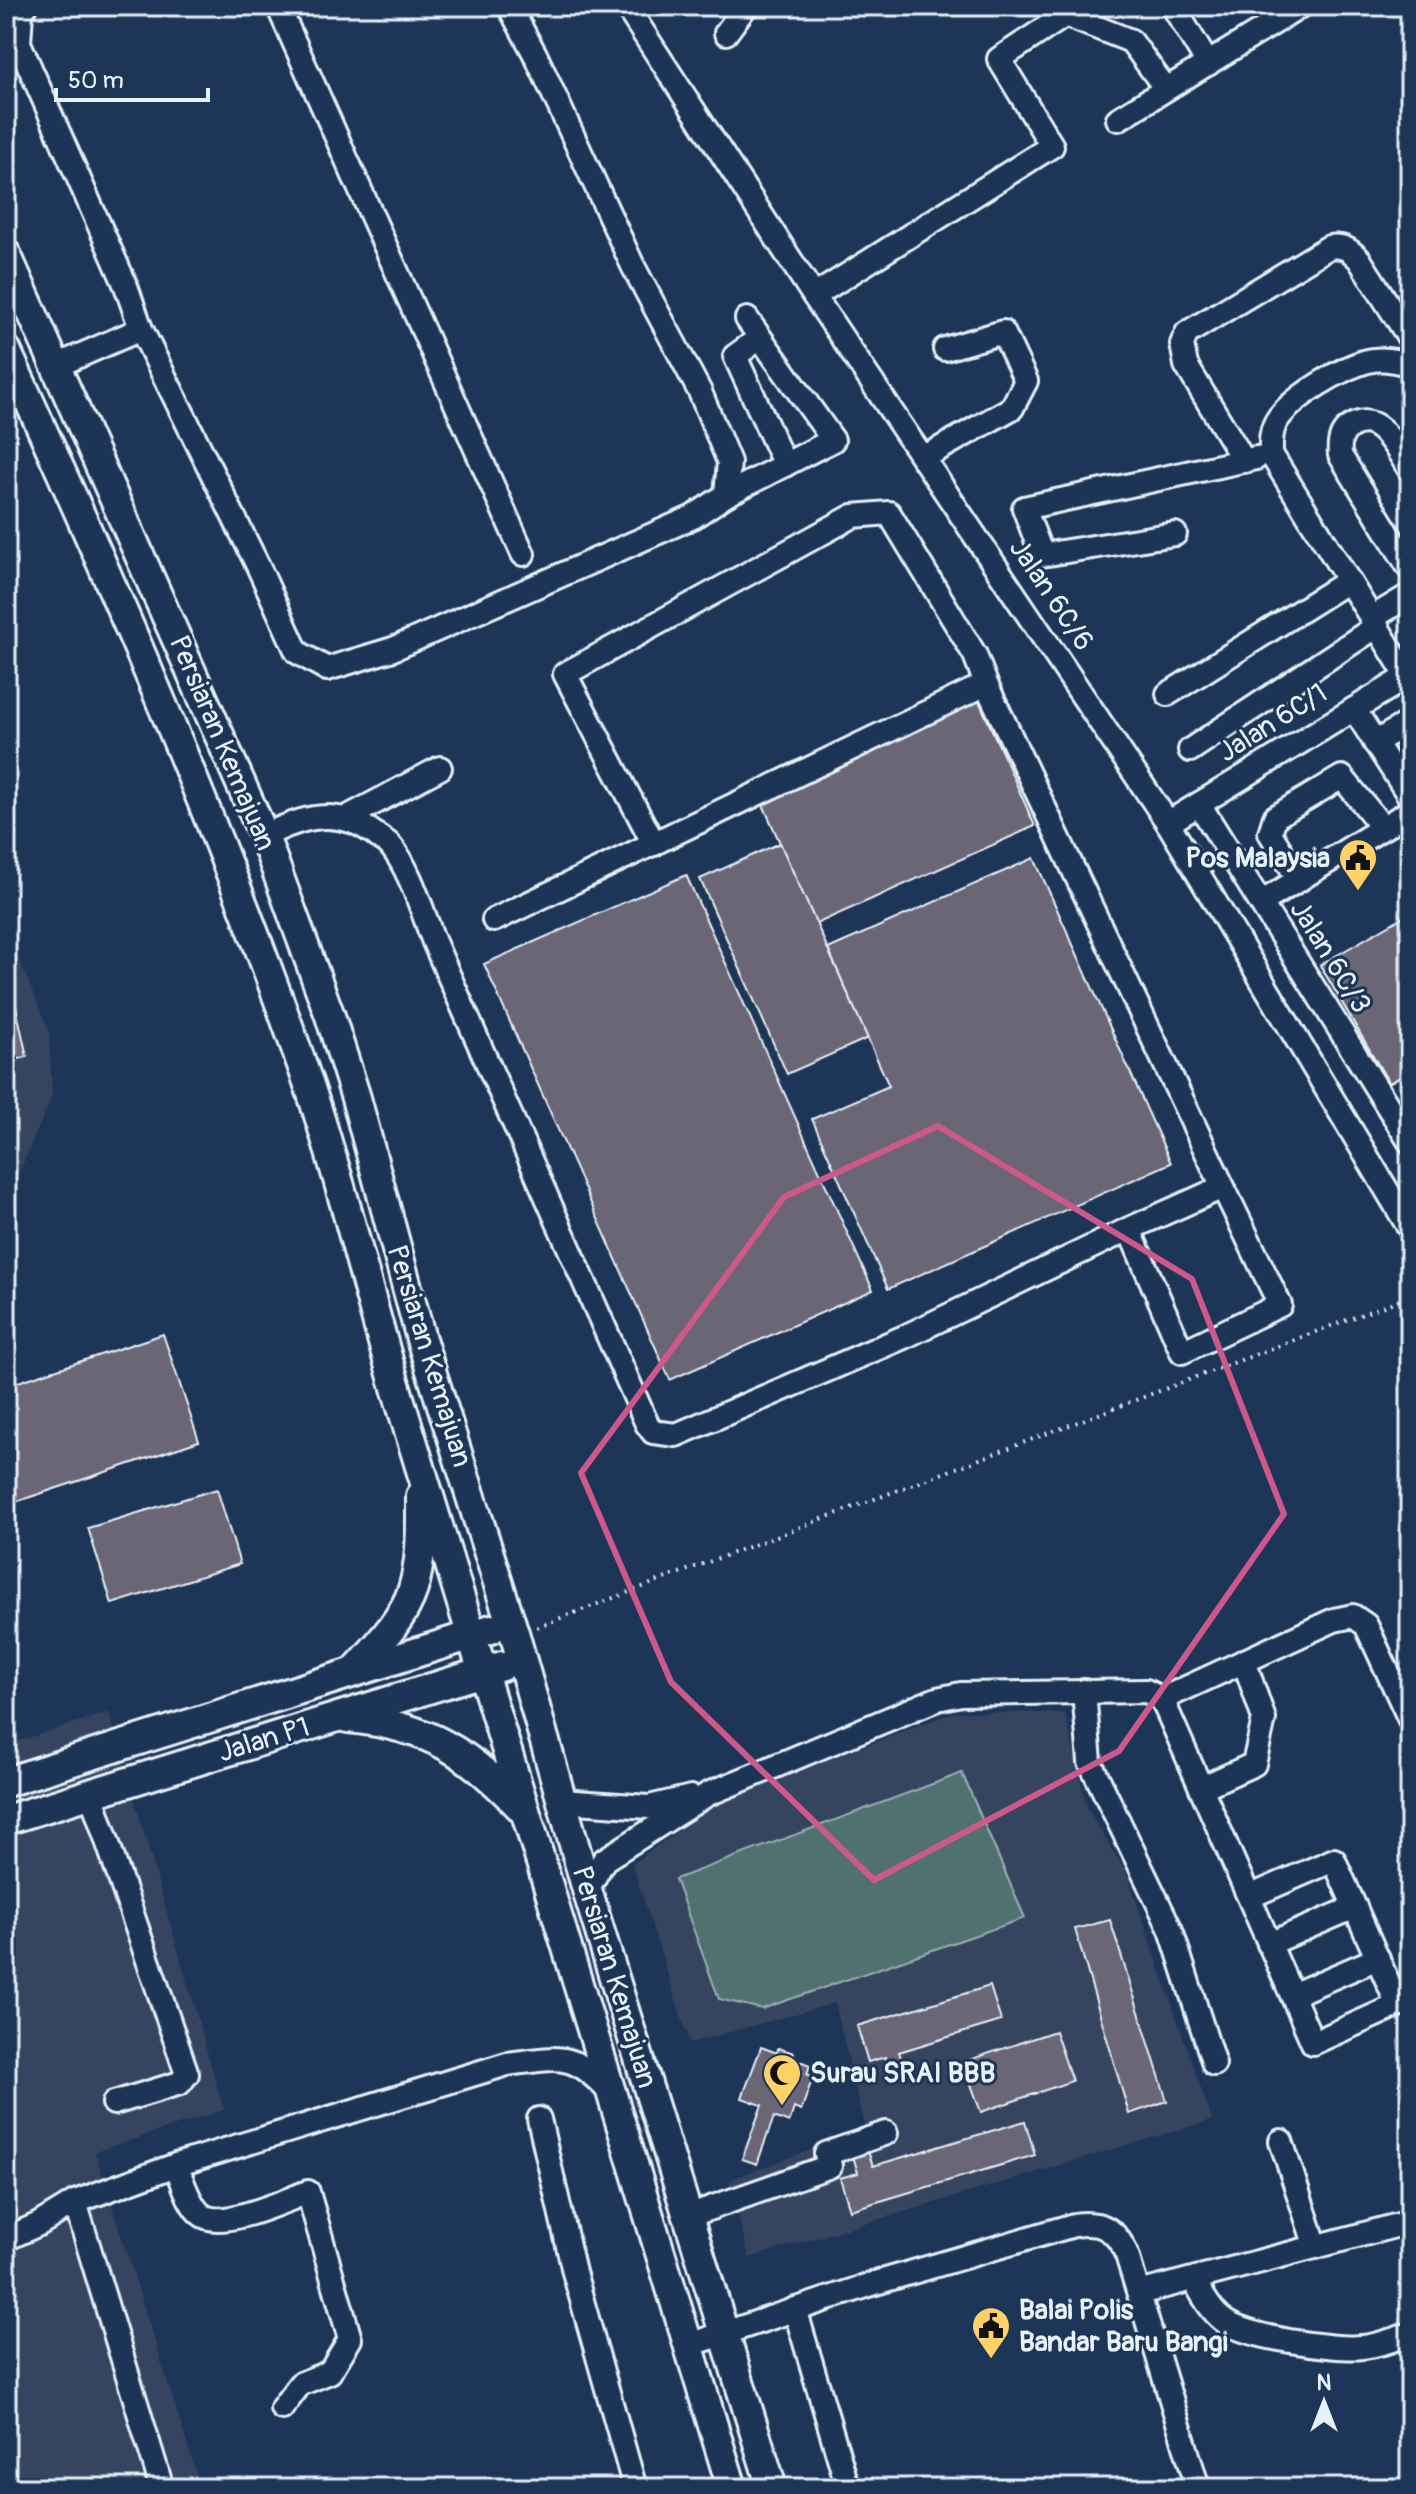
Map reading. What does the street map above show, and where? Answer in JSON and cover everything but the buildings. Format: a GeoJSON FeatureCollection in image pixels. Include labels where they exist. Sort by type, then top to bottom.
{"type":"FeatureCollection","features":[{"type":"Feature","properties":{"kind":"main road","name":"Persiaran Kemajuan"},"geometry":{"type":"LineString","coordinates":[[6,254],[264,836],[330,1016],[356,1098],[421,1339],[516,1639],[587,1890],[772,2488]]}},
{"type":"Feature","properties":{"kind":"main road","name":"Persiaran Kemajuan"},"geometry":{"type":"LineString","coordinates":[[6,350],[13,382],[106,569],[214,829],[310,1089],[421,1467],[531,1818],[732,2488]]}},
{"type":"Feature","properties":{"kind":"main road"},"geometry":{"type":"LineString","coordinates":[[354,1672],[386,1634],[413,1590],[420,1553],[421,1467]]}},
{"type":"Feature","properties":{"kind":"main road","name":"Jalan P1"},"geometry":{"type":"LineString","coordinates":[[6,1782],[473,1634],[516,1639]]}},
{"type":"Feature","properties":{"kind":"main road","name":"Jalan P1"},"geometry":{"type":"LineString","coordinates":[[6,1820],[485,1671],[516,1639]]}},
{"type":"Feature","properties":{"kind":"main road"},"geometry":{"type":"LineString","coordinates":[[337,1717],[378,1721],[407,1728],[456,1750],[486,1772],[531,1818]]}},
{"type":"Feature","properties":{"kind":"street"},"geometry":{"type":"LineString","coordinates":[[26,6],[21,12],[19,43],[126,286],[141,329],[297,652],[327,669],[407,643],[693,517],[726,495],[833,440],[747,319]]}},
{"type":"Feature","properties":{"kind":"street"},"geometry":{"type":"LineString","coordinates":[[278,6],[523,554]]}},
{"type":"Feature","properties":{"kind":"street"},"geometry":{"type":"LineString","coordinates":[[509,6],[536,56],[633,266],[700,392],[729,462],[726,495]]}},
{"type":"Feature","properties":{"kind":"street","name":"Jalan 6C/6"},"geometry":{"type":"LineString","coordinates":[[626,6],[814,296],[1168,823],[1410,1229]]}},
{"type":"Feature","properties":{"kind":"street"},"geometry":{"type":"LineString","coordinates":[[726,33],[746,6]]}},
{"type":"Feature","properties":{"kind":"street"},"geometry":{"type":"LineString","coordinates":[[1173,6],[1208,64]]}},
{"type":"Feature","properties":{"kind":"street"},"geometry":{"type":"LineString","coordinates":[[1118,119],[1301,6]]}},
{"type":"Feature","properties":{"kind":"street"},"geometry":{"type":"LineString","coordinates":[[814,296],[1052,146],[999,59],[1072,10],[1131,41],[1166,89]]}},
{"type":"Feature","properties":{"kind":"street"},"geometry":{"type":"LineString","coordinates":[[1244,461],[1186,365],[1182,344],[1187,333],[1329,247],[1340,245],[1351,250],[1359,259],[1410,339]]}},
{"type":"Feature","properties":{"kind":"street"},"geometry":{"type":"LineString","coordinates":[[56,366],[141,329]]}},
{"type":"Feature","properties":{"kind":"street"},"geometry":{"type":"LineString","coordinates":[[923,458],[1012,408],[1026,381],[1003,332],[945,349]]}},
{"type":"Feature","properties":{"kind":"street"},"geometry":{"type":"LineString","coordinates":[[760,338],[735,356],[785,465]]}},
{"type":"Feature","properties":{"kind":"street"},"geometry":{"type":"LineString","coordinates":[[1409,676],[1271,454],[1271,437],[1275,423],[1293,401],[1356,364],[1392,360],[1410,365]]}},
{"type":"Feature","properties":{"kind":"street"},"geometry":{"type":"LineString","coordinates":[[1410,470],[1384,430],[1375,424],[1363,422],[1352,425],[1343,433],[1340,455],[1410,569]]}},
{"type":"Feature","properties":{"kind":"street"},"geometry":{"type":"LineString","coordinates":[[1175,534],[1042,555],[1024,508],[1271,454]]}},
{"type":"Feature","properties":{"kind":"street"},"geometry":{"type":"LineString","coordinates":[[654,844],[565,674],[853,516],[889,513],[975,655],[1280,1305],[1182,1352],[1129,1229]]}},
{"type":"Feature","properties":{"kind":"street"},"geometry":{"type":"LineString","coordinates":[[1168,694],[1348,581]]}},
{"type":"Feature","properties":{"kind":"street"},"geometry":{"type":"LineString","coordinates":[[1190,750],[1410,595]]}},
{"type":"Feature","properties":{"kind":"street","name":"Jalan 6C/1"},"geometry":{"type":"LineString","coordinates":[[1168,823],[1409,676]]}},
{"type":"Feature","properties":{"kind":"street"},"geometry":{"type":"LineString","coordinates":[[494,920],[986,684]]}},
{"type":"Feature","properties":{"kind":"street"},"geometry":{"type":"LineString","coordinates":[[1354,709],[1410,797]]}},
{"type":"Feature","properties":{"kind":"street"},"geometry":{"type":"LineString","coordinates":[[1375,743],[1410,721]]}},
{"type":"Feature","properties":{"kind":"street"},"geometry":{"type":"LineString","coordinates":[[346,818],[440,768]]}},
{"type":"Feature","properties":{"kind":"street"},"geometry":{"type":"LineString","coordinates":[[1299,880],[1270,833],[1275,817],[1342,777],[1383,828]]}},
{"type":"Feature","properties":{"kind":"street","name":"Jalan 6C/3"},"geometry":{"type":"LineString","coordinates":[[1199,804],[1261,903],[1402,1112],[1410,1142]]}},
{"type":"Feature","properties":{"kind":"street"},"geometry":{"type":"LineString","coordinates":[[1261,903],[1410,811]]}},
{"type":"Feature","properties":{"kind":"street"},"geometry":{"type":"LineString","coordinates":[[264,836],[291,823],[322,817],[346,818],[390,845],[406,872],[627,1380],[653,1432],[676,1435],[904,1337],[1223,1187]]}},
{"type":"Feature","properties":{"kind":"street"},"geometry":{"type":"LineString","coordinates":[[1162,1699],[1334,1620],[1353,1616],[1366,1625],[1410,1720]]}},
{"type":"Feature","properties":{"kind":"street"},"geometry":{"type":"LineString","coordinates":[[1201,1788],[1254,1764],[1264,1719],[1244,1661]]}},
{"type":"Feature","properties":{"kind":"street"},"geometry":{"type":"LineString","coordinates":[[1084,1691],[1090,1762],[1171,1930],[1214,2064]]}},
{"type":"Feature","properties":{"kind":"street"},"geometry":{"type":"LineString","coordinates":[[587,1890],[604,1860],[708,1794],[937,1699],[961,1694],[1146,1691],[1162,1699],[1313,2043],[1398,2005],[1334,1860],[1249,1897]]}},
{"type":"Feature","properties":{"kind":"street"},"geometry":{"type":"LineString","coordinates":[[91,1794],[187,2074],[180,2083],[114,2103]]}},
{"type":"Feature","properties":{"kind":"street"},"geometry":{"type":"LineString","coordinates":[[561,1801],[649,1807],[708,1794]]}},
{"type":"Feature","properties":{"kind":"street"},"geometry":{"type":"LineString","coordinates":[[1269,1944],[1355,1907]]}},
{"type":"Feature","properties":{"kind":"street"},"geometry":{"type":"LineString","coordinates":[[1292,1995],[1378,1958]]}},
{"type":"Feature","properties":{"kind":"street"},"geometry":{"type":"LineString","coordinates":[[6,2239],[75,2202],[176,2165],[507,2064],[561,2058],[589,2070],[615,2097]]}},
{"type":"Feature","properties":{"kind":"street"},"geometry":{"type":"LineString","coordinates":[[539,2119],[574,2272],[635,2488]]}},
{"type":"Feature","properties":{"kind":"street"},"geometry":{"type":"LineString","coordinates":[[688,2216],[830,2166],[826,2154],[886,2133]]}},
{"type":"Feature","properties":{"kind":"street"},"geometry":{"type":"LineString","coordinates":[[1281,2141],[1316,2247]]}},
{"type":"Feature","properties":{"kind":"street"},"geometry":{"type":"LineString","coordinates":[[176,2165],[196,2209],[202,2216],[214,2220],[228,2219],[308,2192],[350,2339],[330,2372],[300,2384],[282,2408]]}},
{"type":"Feature","properties":{"kind":"street"},"geometry":{"type":"LineString","coordinates":[[75,2202],[162,2488]]}},
{"type":"Feature","properties":{"kind":"street"},"geometry":{"type":"LineString","coordinates":[[1139,2293],[1410,2222]]}},
{"type":"Feature","properties":{"kind":"street"},"geometry":{"type":"LineString","coordinates":[[689,2345],[724,2331],[1074,2225],[1101,2225],[1112,2230],[1121,2241],[1198,2488]]}},
{"type":"Feature","properties":{"kind":"street"},"geometry":{"type":"LineString","coordinates":[[1194,2280],[1207,2303],[1225,2322],[1260,2334],[1345,2348],[1366,2347],[1410,2334]]}},
{"type":"Feature","properties":{"kind":"street"},"geometry":{"type":"LineString","coordinates":[[795,2309],[848,2488]]}},
{"type":"Feature","properties":{"kind":"path"},"geometry":{"type":"LineString","coordinates":[[516,1639],[1410,1296]]}},
{"type":"Feature","properties":{"kind":"highlighted area"},"geometry":{"type":"Polygon","coordinates":[[[938,1126],[1192,1279],[1284,1514],[1119,1751],[874,1880],[671,1682],[581,1473],[784,1197],[938,1126]]]}},
{"type":"Feature","properties":{"kind":"shaded area"},"geometry":{"type":"Polygon","coordinates":[[[6,929],[49,1030],[52,1096],[6,1203],[6,929]]]}},
{"type":"Feature","properties":{"kind":"shaded area"},"geometry":{"type":"Polygon","coordinates":[[[109,1712],[224,2110],[95,2152],[201,2488],[6,2488],[6,1745],[109,1712]]]}},
{"type":"Feature","properties":{"kind":"shaded area"},"geometry":{"type":"Polygon","coordinates":[[[954,1712],[1065,1713],[1087,1808],[1127,1874],[1212,2120],[749,2258],[729,2180],[865,2130],[835,2003],[690,2043],[632,1864],[718,1802],[954,1712]]]}},
{"type":"Feature","properties":{"kind":"green space"},"geometry":{"type":"Polygon","coordinates":[[[962,1773],[1025,1918],[762,2009],[719,1999],[675,1879],[962,1773]]]}},
{"type":"Feature","properties":{"kind":"place","name":"Pos Malaysia"},"geometry":{"type":"Point","coordinates":[1358,892]}},
{"type":"Feature","properties":{"kind":"place","name":"Surau SRAI BBB"},"geometry":{"type":"Point","coordinates":[782,2107]}},
{"type":"Feature","properties":{"kind":"place","name":"Balai Polis Bandar Baru Bangi"},"geometry":{"type":"Point","coordinates":[991,2360]}}]}
